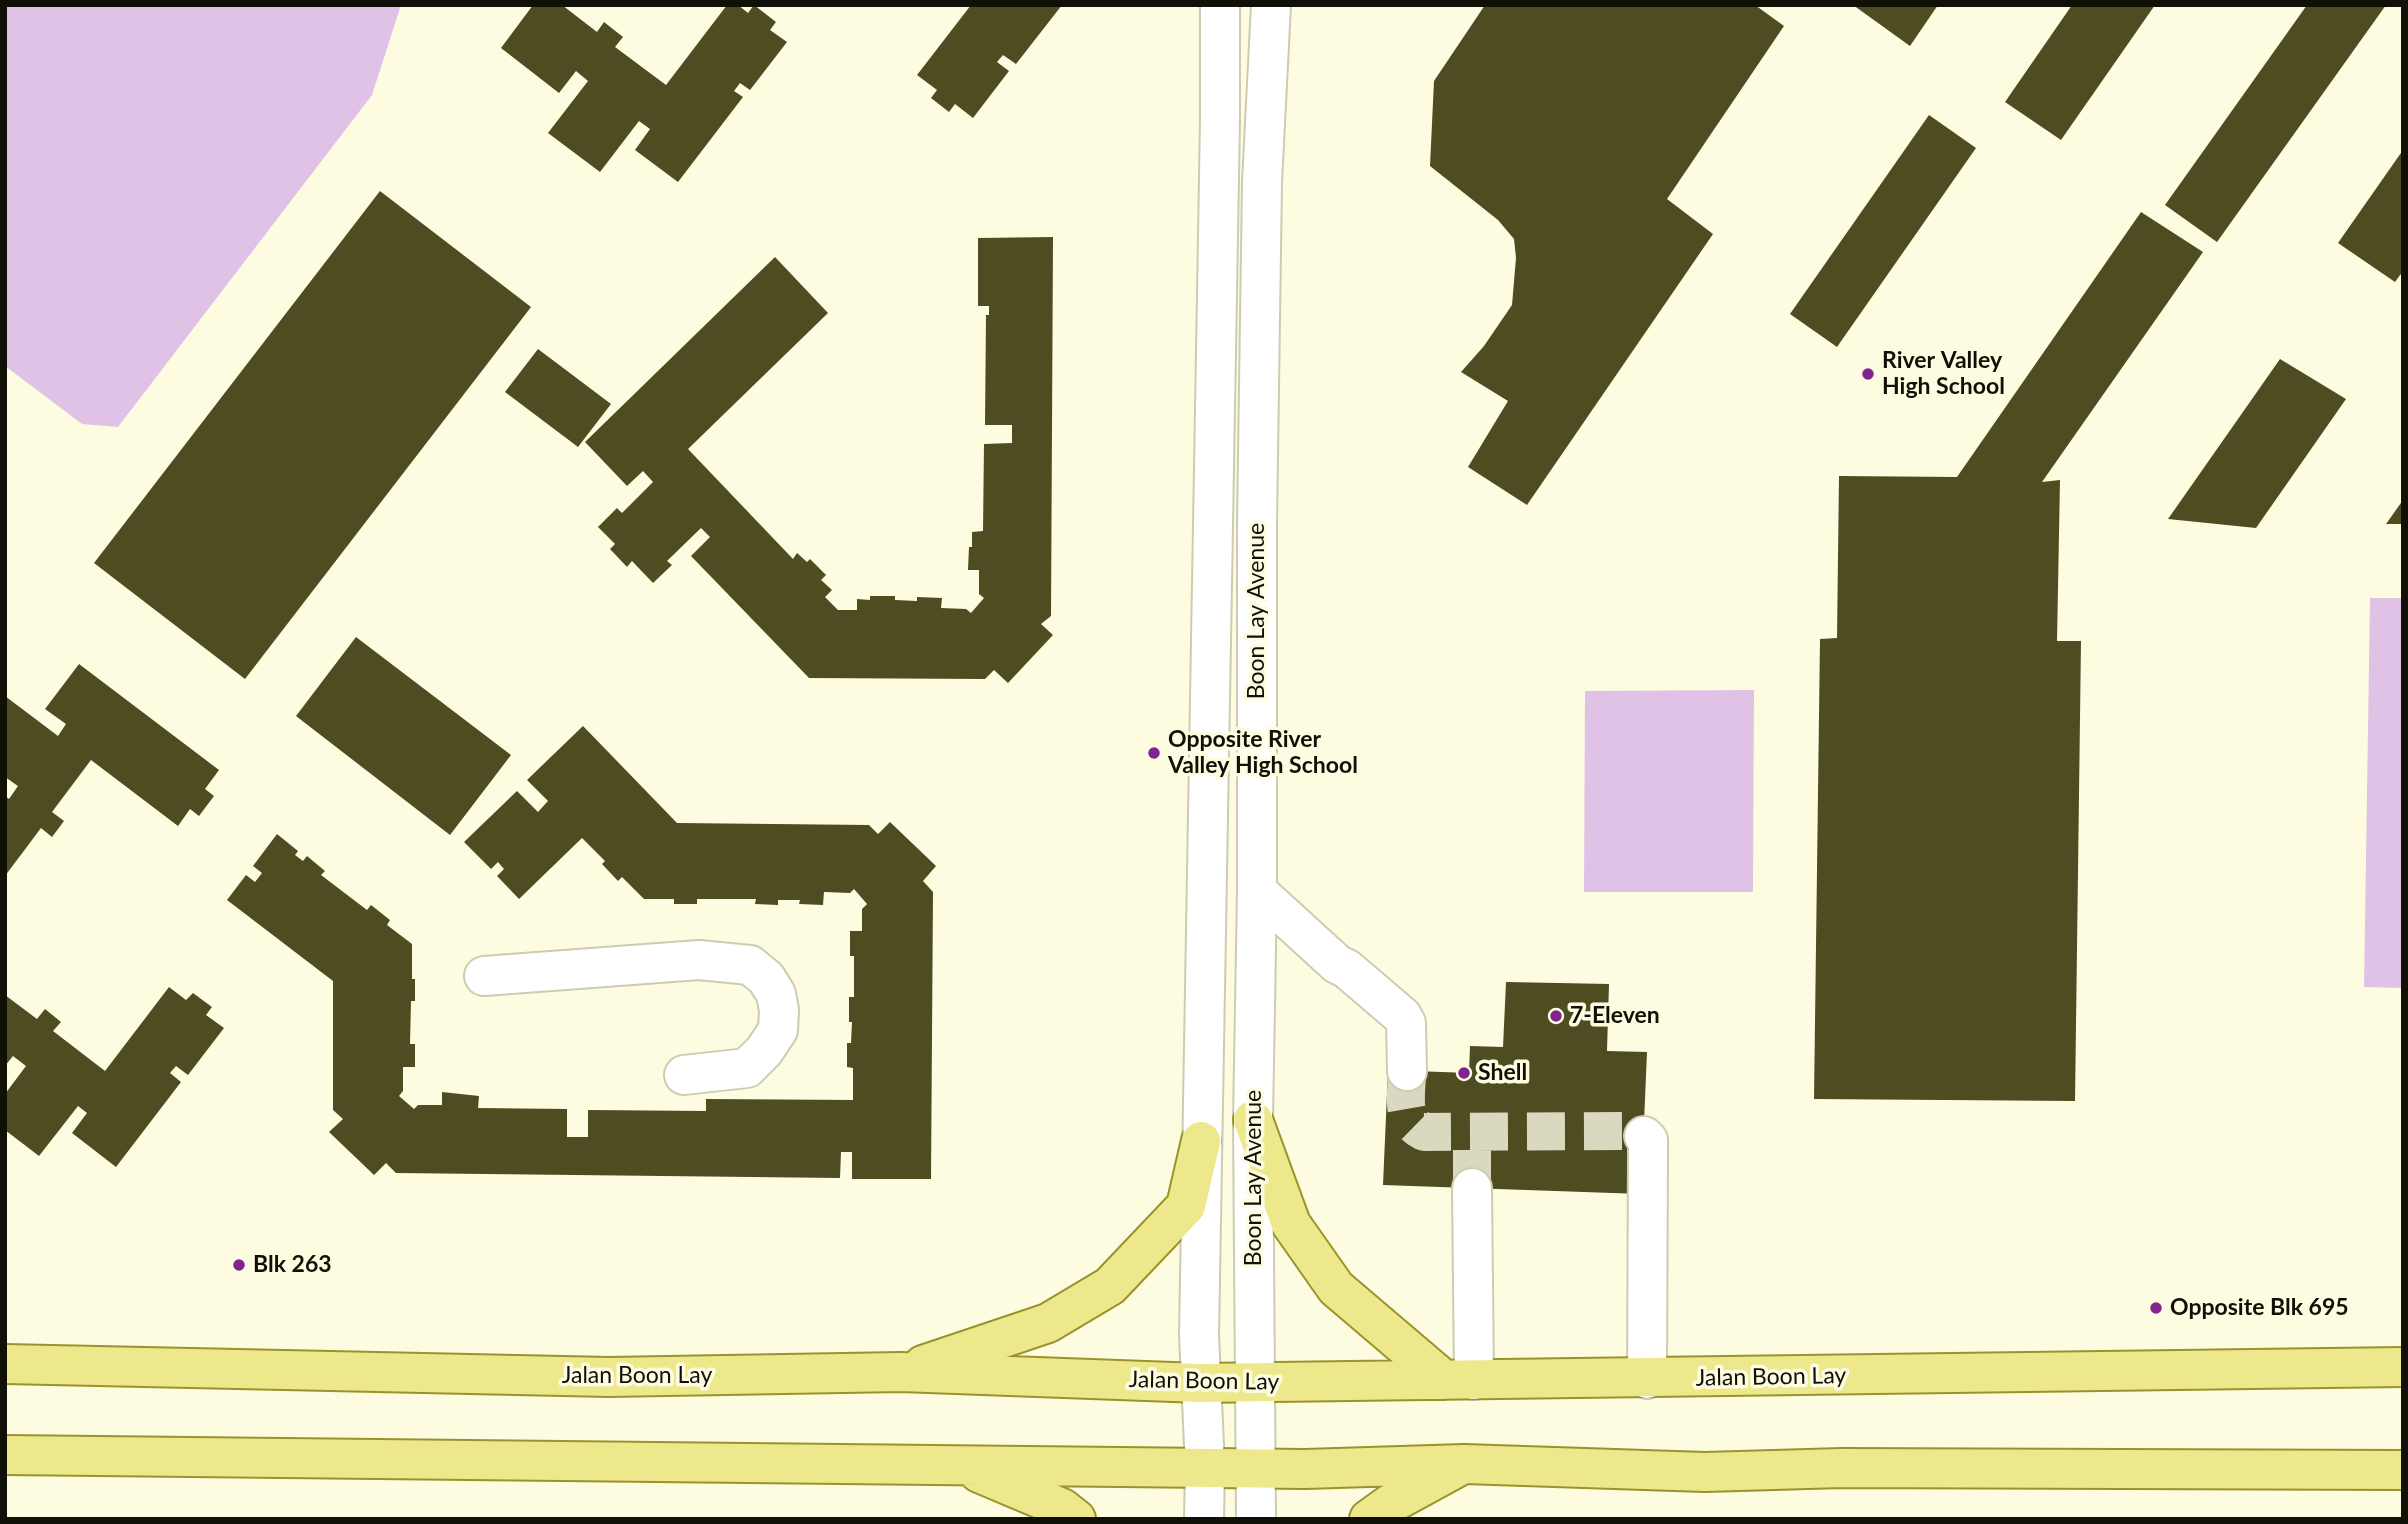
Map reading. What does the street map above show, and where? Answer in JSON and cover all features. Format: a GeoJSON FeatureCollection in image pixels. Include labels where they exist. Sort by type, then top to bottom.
{"type":"FeatureCollection","features":[{"type":"Feature","properties":{"kind":"main road"},"geometry":{"type":"LineString","coordinates":[[1252,1120],[1291,1224],[1336,1288],[1459,1380]]}},
{"type":"Feature","properties":{"kind":"main road"},"geometry":{"type":"LineString","coordinates":[[901,1373],[1048,1323],[1110,1286],[1186,1206],[1201,1141]]}},
{"type":"Feature","properties":{"kind":"main road","name":"Jalan Boon Lay"},"geometry":{"type":"LineString","coordinates":[[5,1364],[609,1377],[901,1373],[1200,1383],[2403,1367]]}},
{"type":"Feature","properties":{"kind":"main road"},"geometry":{"type":"LineString","coordinates":[[5,1455],[1256,1468],[1464,1464],[1705,1472],[1842,1468],[2403,1470]]}},
{"type":"Feature","properties":{"kind":"main road"},"geometry":{"type":"LineString","coordinates":[[1369,1519],[1390,1504],[1464,1464]]}},
{"type":"Feature","properties":{"kind":"main road"},"geometry":{"type":"LineString","coordinates":[[961,1466],[1062,1508],[1076,1519]]}},
{"type":"Feature","properties":{"kind":"street","name":"Boon Lay Avenue"},"geometry":{"type":"LineString","coordinates":[[1204,1519],[1205,1466],[1200,1383],[1201,1141],[1220,133],[1220,5]]}},
{"type":"Feature","properties":{"kind":"street","name":"Boon Lay Avenue"},"geometry":{"type":"LineString","coordinates":[[1256,1519],[1252,1120],[1257,891],[1256,551],[1261,210],[1271,5]]}},
{"type":"Feature","properties":{"kind":"street"},"geometry":{"type":"LineString","coordinates":[[1257,891],[1338,964],[1402,1016],[1406,1023],[1407,1071]]}},
{"type":"Feature","properties":{"kind":"street"},"geometry":{"type":"LineString","coordinates":[[484,976],[699,960],[750,965],[766,978],[776,994],[779,1010],[778,1030],[764,1051],[747,1068],[684,1075]]}},
{"type":"Feature","properties":{"kind":"street"},"geometry":{"type":"LineString","coordinates":[[1644,1136],[1648,1140],[1647,1379]]}},
{"type":"Feature","properties":{"kind":"street"},"geometry":{"type":"LineString","coordinates":[[1459,1380],[1472,1188]]}},
{"type":"Feature","properties":{"kind":"shaded area"},"geometry":{"type":"Polygon","coordinates":[[[5,5],[401,5],[372,95],[118,427],[82,424],[5,366],[5,5]]]}},
{"type":"Feature","properties":{"kind":"shaded area"},"geometry":{"type":"Polygon","coordinates":[[[2370,598],[2403,598],[2403,988],[2364,987],[2370,598]]]}},
{"type":"Feature","properties":{"kind":"shaded area"},"geometry":{"type":"Polygon","coordinates":[[[1754,690],[1753,892],[1584,892],[1585,691],[1754,690]]]}},
{"type":"Feature","properties":{"kind":"building"},"geometry":{"type":"Polygon","coordinates":[[[533,5],[562,5],[597,32],[604,22],[623,37],[615,47],[666,85],[727,5],[738,5],[748,13],[754,5],[776,22],[770,30],[787,42],[750,90],[740,83],[734,91],[743,97],[678,182],[635,150],[650,129],[639,121],[600,172],[548,133],[588,81],[576,71],[559,93],[501,48],[533,5]]]}},
{"type":"Feature","properties":{"kind":"building"},"geometry":{"type":"Polygon","coordinates":[[[971,5],[1062,5],[1016,64],[1003,55],[997,62],[1009,71],[973,118],[955,104],[949,112],[931,98],[937,90],[917,75],[971,5]]]}},
{"type":"Feature","properties":{"kind":"building"},"geometry":{"type":"Polygon","coordinates":[[[1485,5],[1755,5],[1784,26],[1667,199],[1713,234],[1527,505],[1468,467],[1508,401],[1461,372],[1484,346],[1512,305],[1516,258],[1514,239],[1498,220],[1430,166],[1434,81],[1485,5]]]}},
{"type":"Feature","properties":{"kind":"building"},"geometry":{"type":"Polygon","coordinates":[[[1853,5],[1938,5],[1910,46],[1853,5]]]}},
{"type":"Feature","properties":{"kind":"building"},"geometry":{"type":"Polygon","coordinates":[[[2072,5],[2155,5],[2061,140],[2005,102],[2072,5]]]}},
{"type":"Feature","properties":{"kind":"building"},"geometry":{"type":"Polygon","coordinates":[[[2307,5],[2386,5],[2217,242],[2165,205],[2307,5]]]}},
{"type":"Feature","properties":{"kind":"building"},"geometry":{"type":"Polygon","coordinates":[[[1929,115],[1976,148],[1837,347],[1790,314],[1929,115]]]}},
{"type":"Feature","properties":{"kind":"building"},"geometry":{"type":"Polygon","coordinates":[[[2403,150],[2403,271],[2395,282],[2338,243],[2403,150]]]}},
{"type":"Feature","properties":{"kind":"building"},"geometry":{"type":"Polygon","coordinates":[[[380,191],[531,307],[245,679],[94,563],[380,191]]]}},
{"type":"Feature","properties":{"kind":"building"},"geometry":{"type":"Polygon","coordinates":[[[2141,212],[2203,252],[2042,482],[2060,480],[2057,641],[2081,641],[2075,1101],[1814,1099],[1820,639],[1837,638],[1839,476],[1957,477],[2141,212]]]}},
{"type":"Feature","properties":{"kind":"building"},"geometry":{"type":"Polygon","coordinates":[[[1053,237],[1051,616],[1041,624],[1053,635],[1008,683],[994,670],[985,679],[809,678],[691,556],[710,537],[701,528],[667,561],[672,565],[653,583],[632,561],[627,567],[610,549],[615,544],[598,527],[617,508],[622,513],[653,482],[643,471],[627,486],[585,442],[775,257],[828,313],[688,449],[793,559],[797,553],[807,562],[810,559],[826,575],[821,580],[832,590],[825,597],[838,610],[857,610],[857,599],[895,596],[895,600],[917,601],[917,597],[942,598],[941,608],[966,609],[971,613],[984,598],[979,594],[979,570],[968,570],[972,532],[983,531],[984,444],[1012,443],[1012,425],[985,425],[986,315],[989,315],[989,306],[978,306],[978,238],[1053,237]]]}},
{"type":"Feature","properties":{"kind":"building"},"geometry":{"type":"Polygon","coordinates":[[[538,349],[611,404],[578,447],[505,392],[538,349]]]}},
{"type":"Feature","properties":{"kind":"building"},"geometry":{"type":"Polygon","coordinates":[[[2280,359],[2346,399],[2256,528],[2168,519],[2280,359]]]}},
{"type":"Feature","properties":{"kind":"building"},"geometry":{"type":"Polygon","coordinates":[[[2403,500],[2403,524],[2386,524],[2403,500]]]}},
{"type":"Feature","properties":{"kind":"building"},"geometry":{"type":"Polygon","coordinates":[[[356,637],[511,755],[450,835],[296,716],[356,637]]]}},
{"type":"Feature","properties":{"kind":"building"},"geometry":{"type":"Polygon","coordinates":[[[79,664],[219,770],[205,789],[214,796],[199,816],[190,809],[178,826],[91,760],[52,812],[64,821],[52,837],[41,828],[5,876],[5,796],[9,799],[18,786],[5,777],[5,696],[58,736],[66,724],[45,709],[79,664]]]}},
{"type":"Feature","properties":{"kind":"building"},"geometry":{"type":"Polygon","coordinates":[[[583,726],[677,823],[869,825],[878,834],[890,822],[936,866],[923,881],[933,892],[931,1179],[852,1179],[852,1152],[841,1152],[840,1178],[396,1173],[386,1163],[374,1175],[329,1132],[343,1119],[333,1110],[333,981],[227,900],[246,875],[255,882],[262,873],[253,866],[277,834],[298,851],[295,855],[303,861],[307,856],[325,871],[321,875],[367,910],[371,905],[390,920],[387,925],[412,944],[415,1001],[411,1001],[410,1044],[415,1044],[415,1067],[403,1067],[403,1091],[399,1096],[414,1109],[418,1105],[442,1105],[442,1092],[479,1096],[478,1108],[567,1109],[567,1137],[588,1137],[588,1110],[706,1111],[706,1099],[853,1100],[853,1068],[847,1067],[847,1043],[851,1043],[852,1022],[849,1022],[849,997],[854,997],[854,956],[850,956],[850,931],[862,931],[862,909],[867,904],[854,889],[850,893],[824,892],[823,905],[799,904],[800,900],[778,900],[778,905],[755,904],[756,899],[697,899],[697,904],[674,904],[674,899],[644,899],[622,877],[618,881],[602,864],[605,861],[582,838],[519,899],[497,876],[504,869],[498,862],[491,869],[464,842],[517,791],[538,812],[548,801],[527,780],[583,726]]]}},
{"type":"Feature","properties":{"kind":"building"},"geometry":{"type":"Polygon","coordinates":[[[1506,982],[1609,984],[1607,1051],[1647,1052],[1641,1194],[1383,1185],[1388,1070],[1469,1073],[1470,1046],[1503,1047],[1506,982]]]}},
{"type":"Feature","properties":{"kind":"building"},"geometry":{"type":"Polygon","coordinates":[[[169,987],[186,1000],[193,993],[212,1007],[206,1015],[224,1028],[188,1075],[176,1066],[170,1073],[181,1082],[116,1167],[72,1133],[87,1113],[78,1106],[39,1156],[5,1130],[5,1094],[26,1066],[13,1056],[5,1066],[5,995],[37,1019],[45,1009],[61,1022],[53,1031],[105,1071],[169,987]]]}},
{"type":"Feature","properties":{"kind":"tunnel"},"geometry":{"type":"LineString","coordinates":[[1407,1071],[1408,1114],[1416,1127],[1424,1132],[1636,1131],[1644,1136]]}},
{"type":"Feature","properties":{"kind":"tunnel"},"geometry":{"type":"LineString","coordinates":[[1472,1132],[1472,1188]]}},
{"type":"Feature","properties":{"kind":"place","name":"River Valley High School"},"geometry":{"type":"Point","coordinates":[1868,374]}},
{"type":"Feature","properties":{"kind":"place","name":"Opposite River Valley High School"},"geometry":{"type":"Point","coordinates":[1154,753]}},
{"type":"Feature","properties":{"kind":"place","name":"7-Eleven"},"geometry":{"type":"Point","coordinates":[1556,1016]}},
{"type":"Feature","properties":{"kind":"place","name":"Shell"},"geometry":{"type":"Point","coordinates":[1464,1073]}},
{"type":"Feature","properties":{"kind":"place","name":"Blk 263"},"geometry":{"type":"Point","coordinates":[239,1265]}},
{"type":"Feature","properties":{"kind":"place","name":"Opposite Blk 695"},"geometry":{"type":"Point","coordinates":[2156,1308]}}]}
